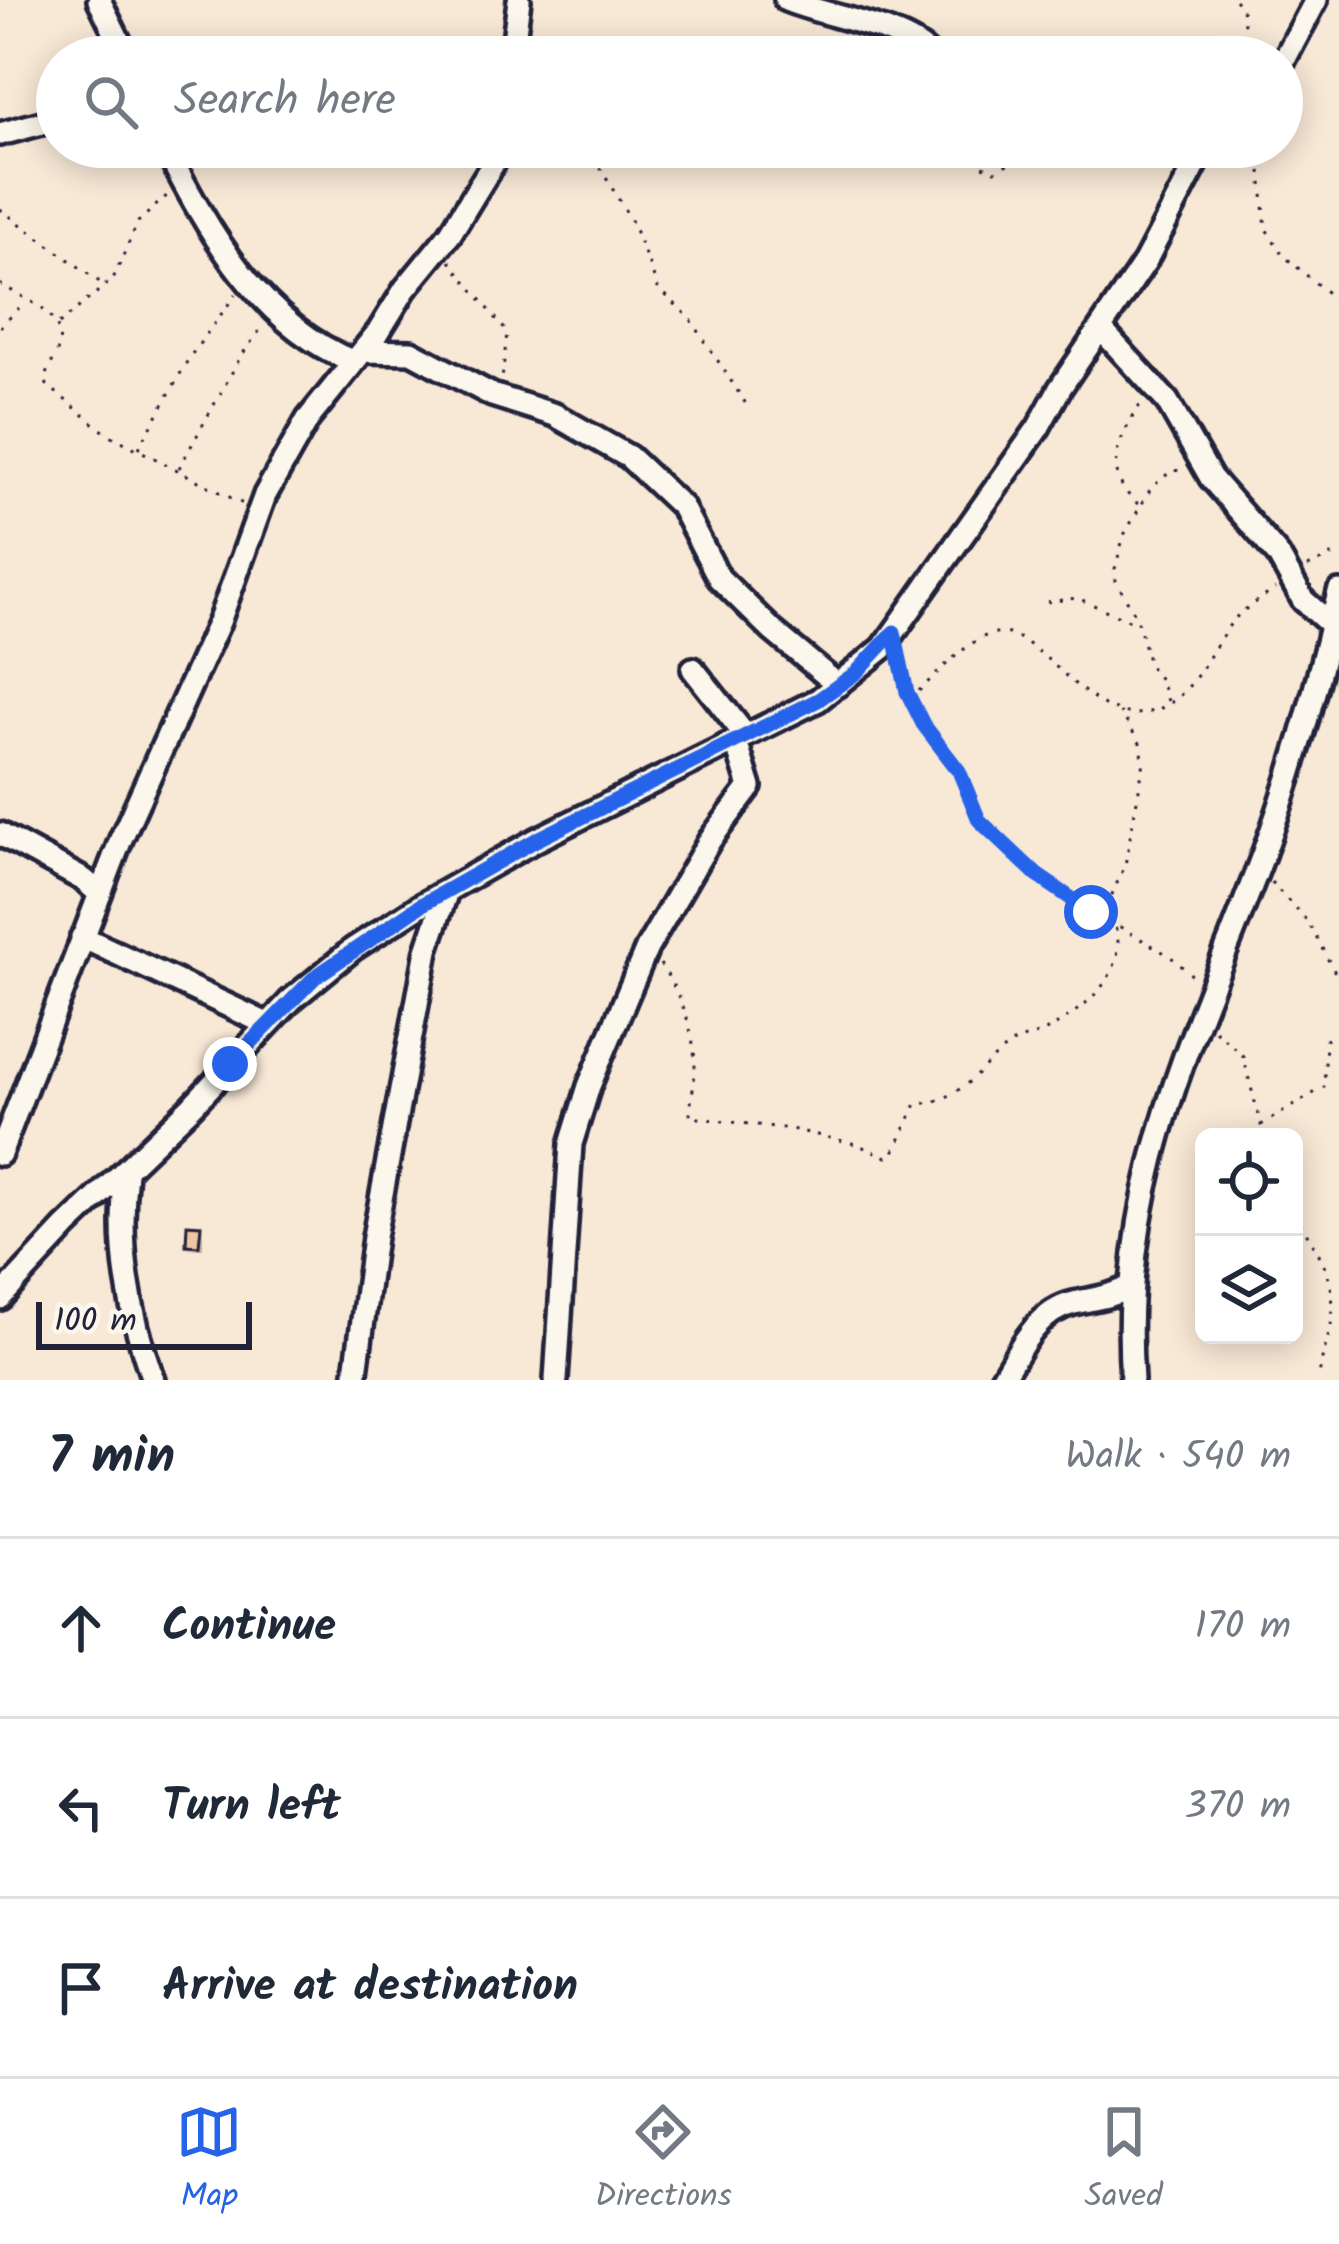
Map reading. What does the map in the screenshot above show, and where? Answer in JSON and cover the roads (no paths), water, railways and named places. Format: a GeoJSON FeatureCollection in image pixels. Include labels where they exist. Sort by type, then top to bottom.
{"type":"FeatureCollection","features":[{"type":"Feature","properties":{"kind":"street"},"geometry":{"type":"LineString","coordinates":[[99,0],[117,36]]}},
{"type":"Feature","properties":{"kind":"street"},"geometry":{"type":"LineString","coordinates":[[515,36],[519,0]]}},
{"type":"Feature","properties":{"kind":"street"},"geometry":{"type":"LineString","coordinates":[[786,0],[821,15],[906,36]]}},
{"type":"Feature","properties":{"kind":"street"},"geometry":{"type":"LineString","coordinates":[[1297,36],[1316,0]]}},
{"type":"Feature","properties":{"kind":"street"},"geometry":{"type":"LineString","coordinates":[[0,134],[36,125]]}},
{"type":"Feature","properties":{"kind":"street"},"geometry":{"type":"LineString","coordinates":[[176,168],[198,212],[248,281],[274,310],[313,341],[359,356],[411,352],[505,400],[555,415],[647,472],[690,518],[719,578],[772,631],[838,686]]}},
{"type":"Feature","properties":{"kind":"street"},"geometry":{"type":"LineString","coordinates":[[0,1154],[82,937],[157,752],[219,622],[259,512],[308,418],[437,249],[490,168]]}},
{"type":"Feature","properties":{"kind":"street"},"geometry":{"type":"LineString","coordinates":[[0,1298],[267,1024],[315,977],[353,949],[536,840],[818,700],[883,648],[1027,444],[1145,262],[1188,168]]}},
{"type":"Feature","properties":{"kind":"street"},"geometry":{"type":"LineString","coordinates":[[1101,329],[1167,400],[1202,465],[1278,555],[1306,603],[1335,629]]}},
{"type":"Feature","properties":{"kind":"street"},"geometry":{"type":"LineString","coordinates":[[1118,1380],[1132,1369],[1131,1286],[1150,1161],[1258,867],[1335,629],[1339,592]]}},
{"type":"Feature","properties":{"kind":"street"},"geometry":{"type":"LineString","coordinates":[[556,1380],[572,1144],[589,1086],[647,948],[710,841],[750,787],[741,739],[693,670]]}},
{"type":"Feature","properties":{"kind":"street"},"geometry":{"type":"LineString","coordinates":[[0,834],[84,880],[100,894]]}},
{"type":"Feature","properties":{"kind":"street"},"geometry":{"type":"LineString","coordinates":[[355,1380],[374,1237],[427,950],[447,891]]}},
{"type":"Feature","properties":{"kind":"street"},"geometry":{"type":"LineString","coordinates":[[82,937],[267,1024]]}},
{"type":"Feature","properties":{"kind":"street"},"geometry":{"type":"LineString","coordinates":[[126,1173],[122,1230],[128,1301],[153,1380]]}},
{"type":"Feature","properties":{"kind":"street"},"geometry":{"type":"LineString","coordinates":[[1001,1380],[1028,1336],[1052,1312],[1077,1302],[1104,1299],[1131,1286]]}}]}
